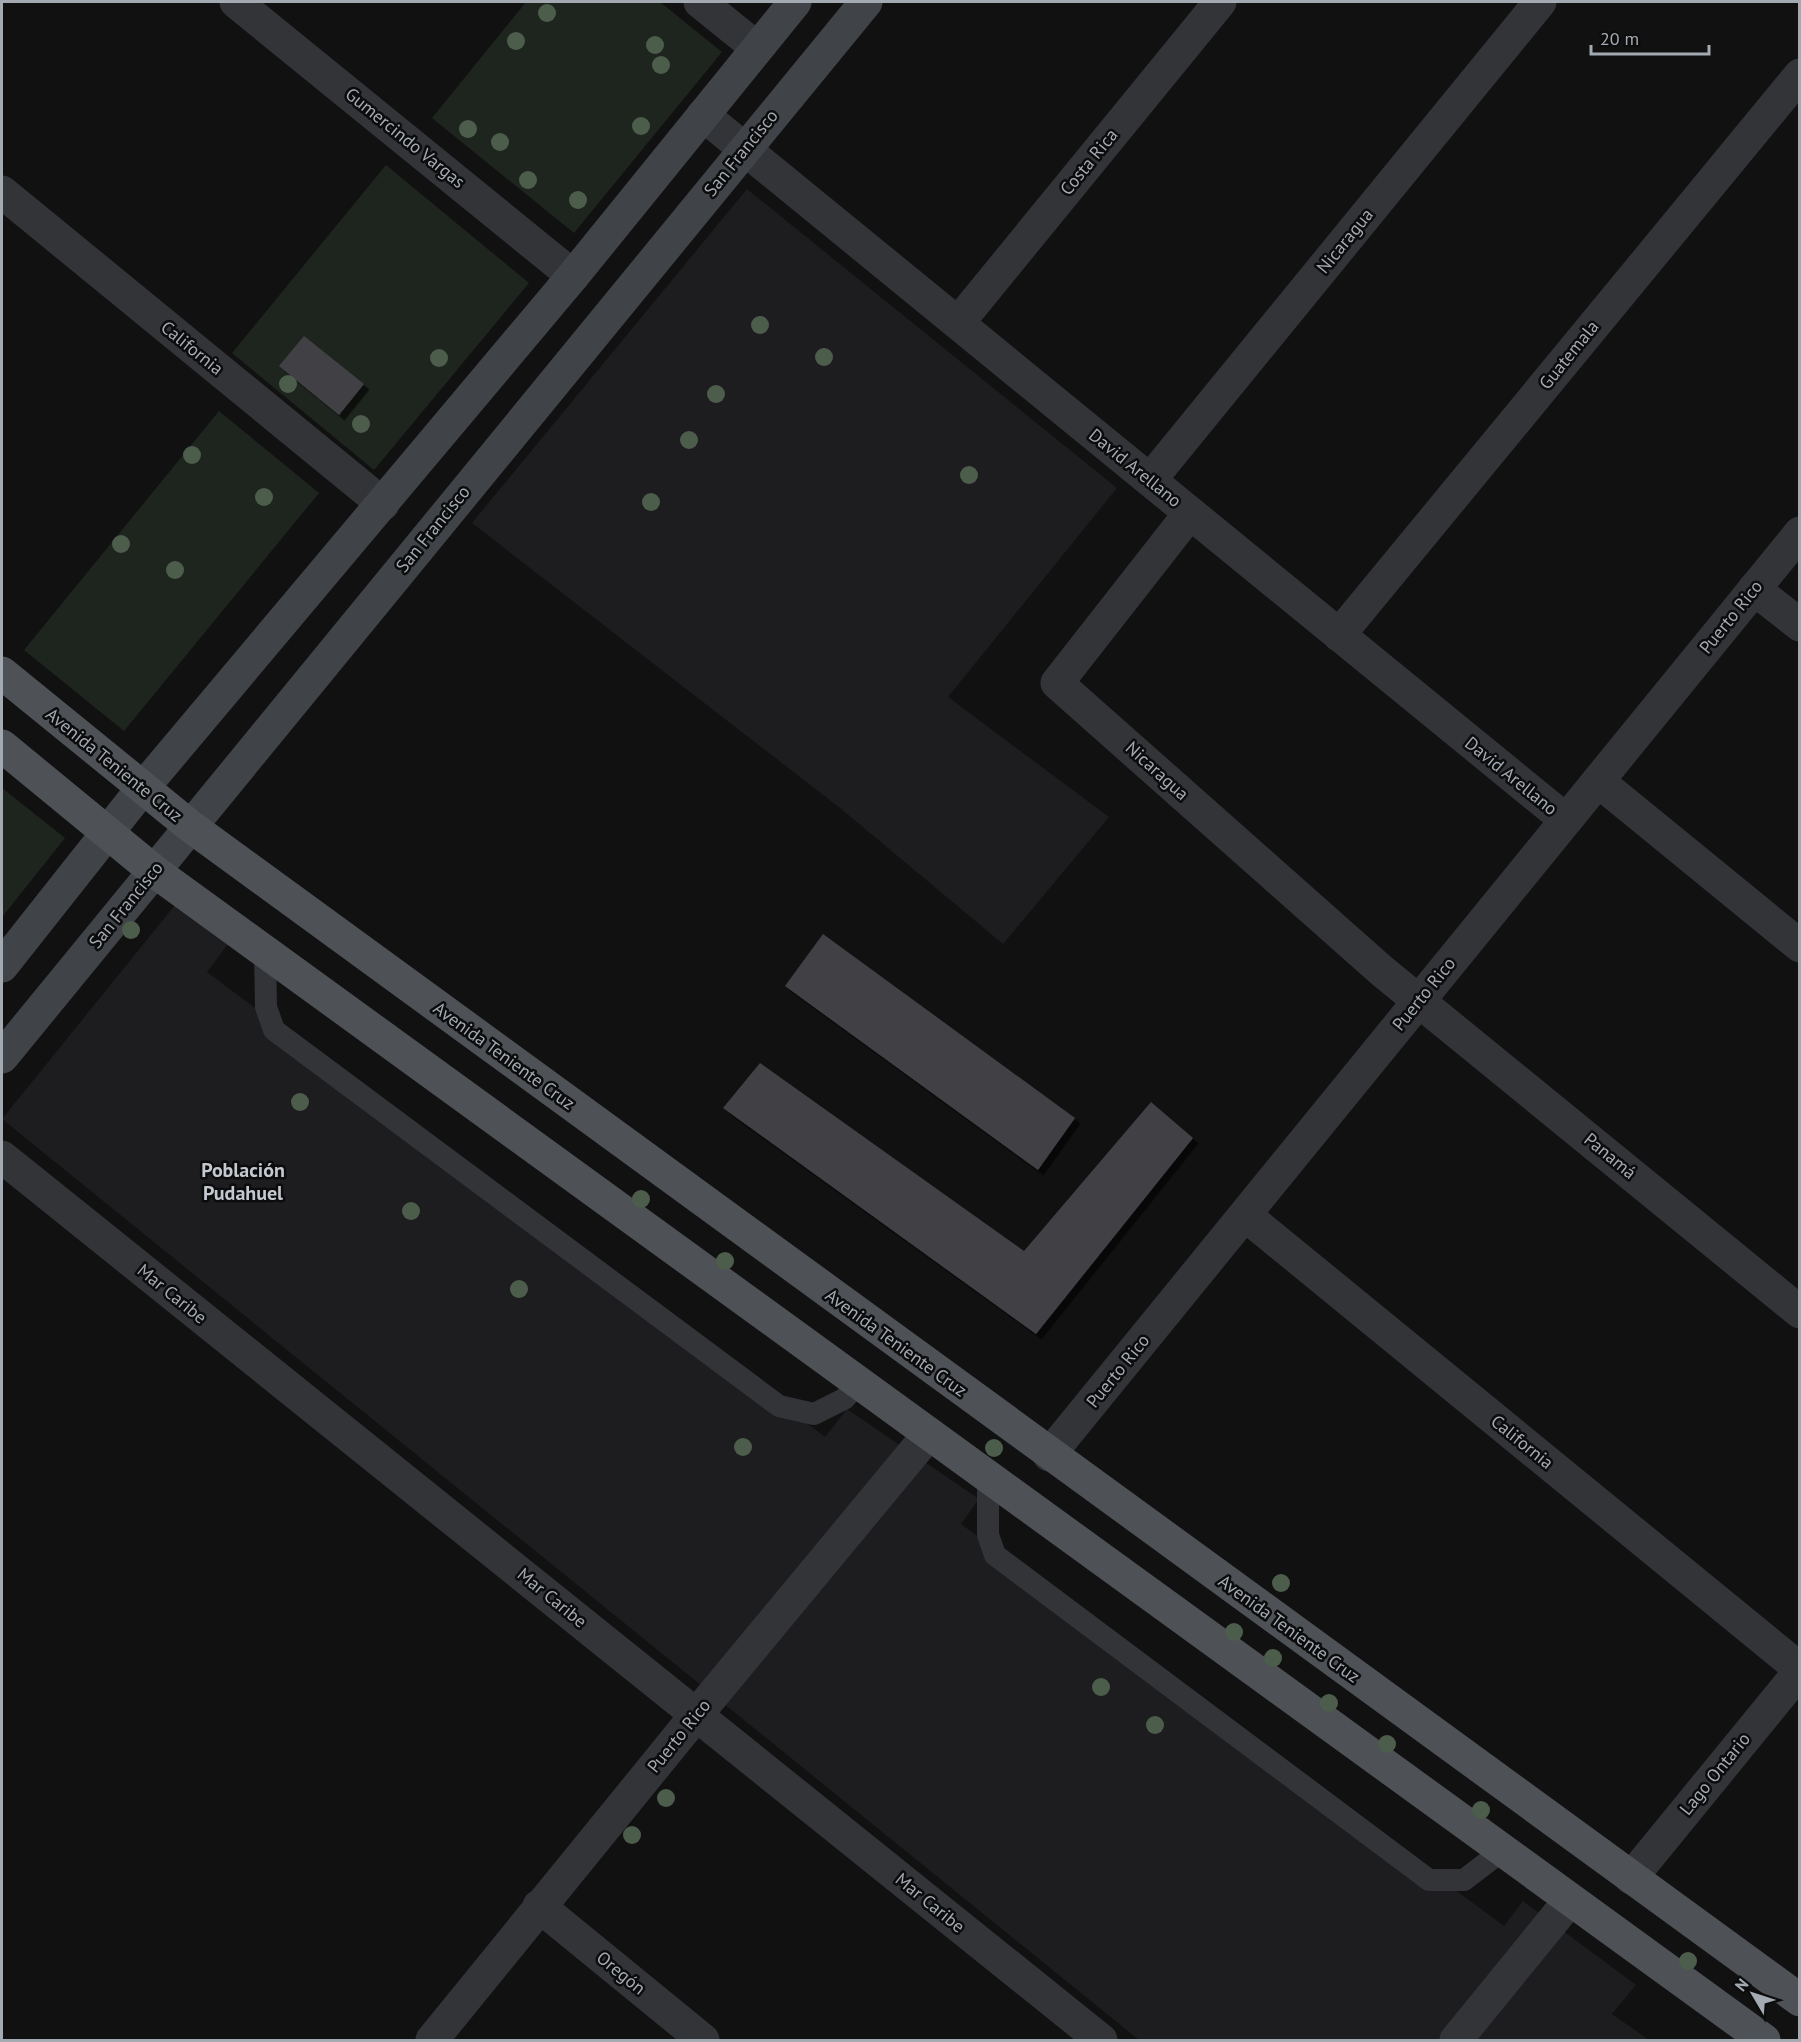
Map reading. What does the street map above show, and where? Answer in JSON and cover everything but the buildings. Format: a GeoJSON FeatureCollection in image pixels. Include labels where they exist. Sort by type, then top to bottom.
{"type":"FeatureCollection","features":[{"type":"Feature","properties":{"kind":"main road"},"geometry":{"type":"LineString","coordinates":[[2,966],[142,789],[573,276],[795,2]]}},
{"type":"Feature","properties":{"kind":"main road","name":"San Francisco"},"geometry":{"type":"LineString","coordinates":[[2,1057],[866,2]]}},
{"type":"Feature","properties":{"kind":"main road","name":"Avenida Teniente Cruz"},"geometry":{"type":"LineString","coordinates":[[2,673],[190,826],[1800,2000]]}},
{"type":"Feature","properties":{"kind":"main road"},"geometry":{"type":"LineString","coordinates":[[2,746],[154,871],[1764,2040]]}},
{"type":"Feature","properties":{"kind":"street","name":"Gumercindo Vargas"},"geometry":{"type":"LineString","coordinates":[[236,2],[573,276]]}},
{"type":"Feature","properties":{"kind":"street"},"geometry":{"type":"LineString","coordinates":[[700,2],[758,48]]}},
{"type":"Feature","properties":{"kind":"street","name":"Costa Rica"},"geometry":{"type":"LineString","coordinates":[[958,323],[1220,2]]}},
{"type":"Feature","properties":{"kind":"street","name":"Nicaragua"},"geometry":{"type":"LineString","coordinates":[[1150,480],[1540,2]]}},
{"type":"Feature","properties":{"kind":"street","name":"Guatemala"},"geometry":{"type":"LineString","coordinates":[[1339,635],[1800,75]]}},
{"type":"Feature","properties":{"kind":"street","name":"David Arellano"},"geometry":{"type":"LineString","coordinates":[[703,115],[1566,820]]}},
{"type":"Feature","properties":{"kind":"street","name":"California"},"geometry":{"type":"LineString","coordinates":[[2,192],[383,504]]}},
{"type":"Feature","properties":{"kind":"street","name":"Nicaragua"},"geometry":{"type":"LineString","coordinates":[[1190,513],[1057,683],[1382,970],[1420,1000]]}},
{"type":"Feature","properties":{"kind":"street","name":"Puerto Rico"},"geometry":{"type":"LineString","coordinates":[[1050,1455],[1800,533]]}},
{"type":"Feature","properties":{"kind":"street"},"geometry":{"type":"LineString","coordinates":[[1754,589],[1800,626]]}},
{"type":"Feature","properties":{"kind":"street"},"geometry":{"type":"LineString","coordinates":[[1598,781],[1800,946]]}},
{"type":"Feature","properties":{"kind":"street","name":"Panamá"},"geometry":{"type":"LineString","coordinates":[[1420,1000],[1800,1312]]}},
{"type":"Feature","properties":{"kind":"street","name":"Mar Caribe"},"geometry":{"type":"LineString","coordinates":[[2,1157],[1101,2040]]}},
{"type":"Feature","properties":{"kind":"street","name":"California"},"geometry":{"type":"LineString","coordinates":[[1245,1215],[1800,1670]]}},
{"type":"Feature","properties":{"kind":"street","name":"Puerto Rico"},"geometry":{"type":"LineString","coordinates":[[432,2040],[539,1906],[929,1434]]}},
{"type":"Feature","properties":{"kind":"street","name":"Lago Ontario"},"geometry":{"type":"LineString","coordinates":[[1630,1878],[1800,1670]]}},
{"type":"Feature","properties":{"kind":"street"},"geometry":{"type":"LineString","coordinates":[[1456,2040],[1569,1900]]}},
{"type":"Feature","properties":{"kind":"street","name":"Oregón"},"geometry":{"type":"LineString","coordinates":[[539,1906],[703,2040]]}},
{"type":"Feature","properties":{"kind":"lane"},"geometry":{"type":"LineString","coordinates":[[265,951],[266,1007],[274,1030],[780,1406],[814,1414],[843,1399],[859,1383]]}},
{"type":"Feature","properties":{"kind":"lane"},"geometry":{"type":"LineString","coordinates":[[988,1477],[988,1535],[994,1555],[1429,1880],[1464,1880],[1502,1851]]}},
{"type":"Feature","properties":{"kind":"shaded area"},"geometry":{"type":"Polygon","coordinates":[[[526,2],[660,2],[722,52],[574,233],[432,118],[526,2]]]}},
{"type":"Feature","properties":{"kind":"shaded area"},"geometry":{"type":"Polygon","coordinates":[[[386,165],[529,283],[374,470],[232,353],[386,165]]]}},
{"type":"Feature","properties":{"kind":"shaded area"},"geometry":{"type":"Polygon","coordinates":[[[747,189],[1117,488],[948,697],[1109,817],[1003,944],[840,808],[472,523],[747,189]]]}},
{"type":"Feature","properties":{"kind":"shaded area"},"geometry":{"type":"Polygon","coordinates":[[[219,411],[319,493],[124,731],[24,650],[219,411]]]}},
{"type":"Feature","properties":{"kind":"shaded area"},"geometry":{"type":"Polygon","coordinates":[[[2,788],[65,838],[2,917],[2,788]]]}},
{"type":"Feature","properties":{"kind":"shaded area"},"geometry":{"type":"Polygon","coordinates":[[[175,905],[228,944],[207,972],[825,1437],[847,1409],[979,1499],[961,1524],[1504,1926],[1523,1901],[1636,1985],[1612,2014],[1649,2040],[1139,2040],[2,1119],[175,905]]]}},
{"type":"Feature","properties":{"kind":"district","name":"Población Pudahuel"},"geometry":{"type":"Point","coordinates":[243,1182]}}]}
